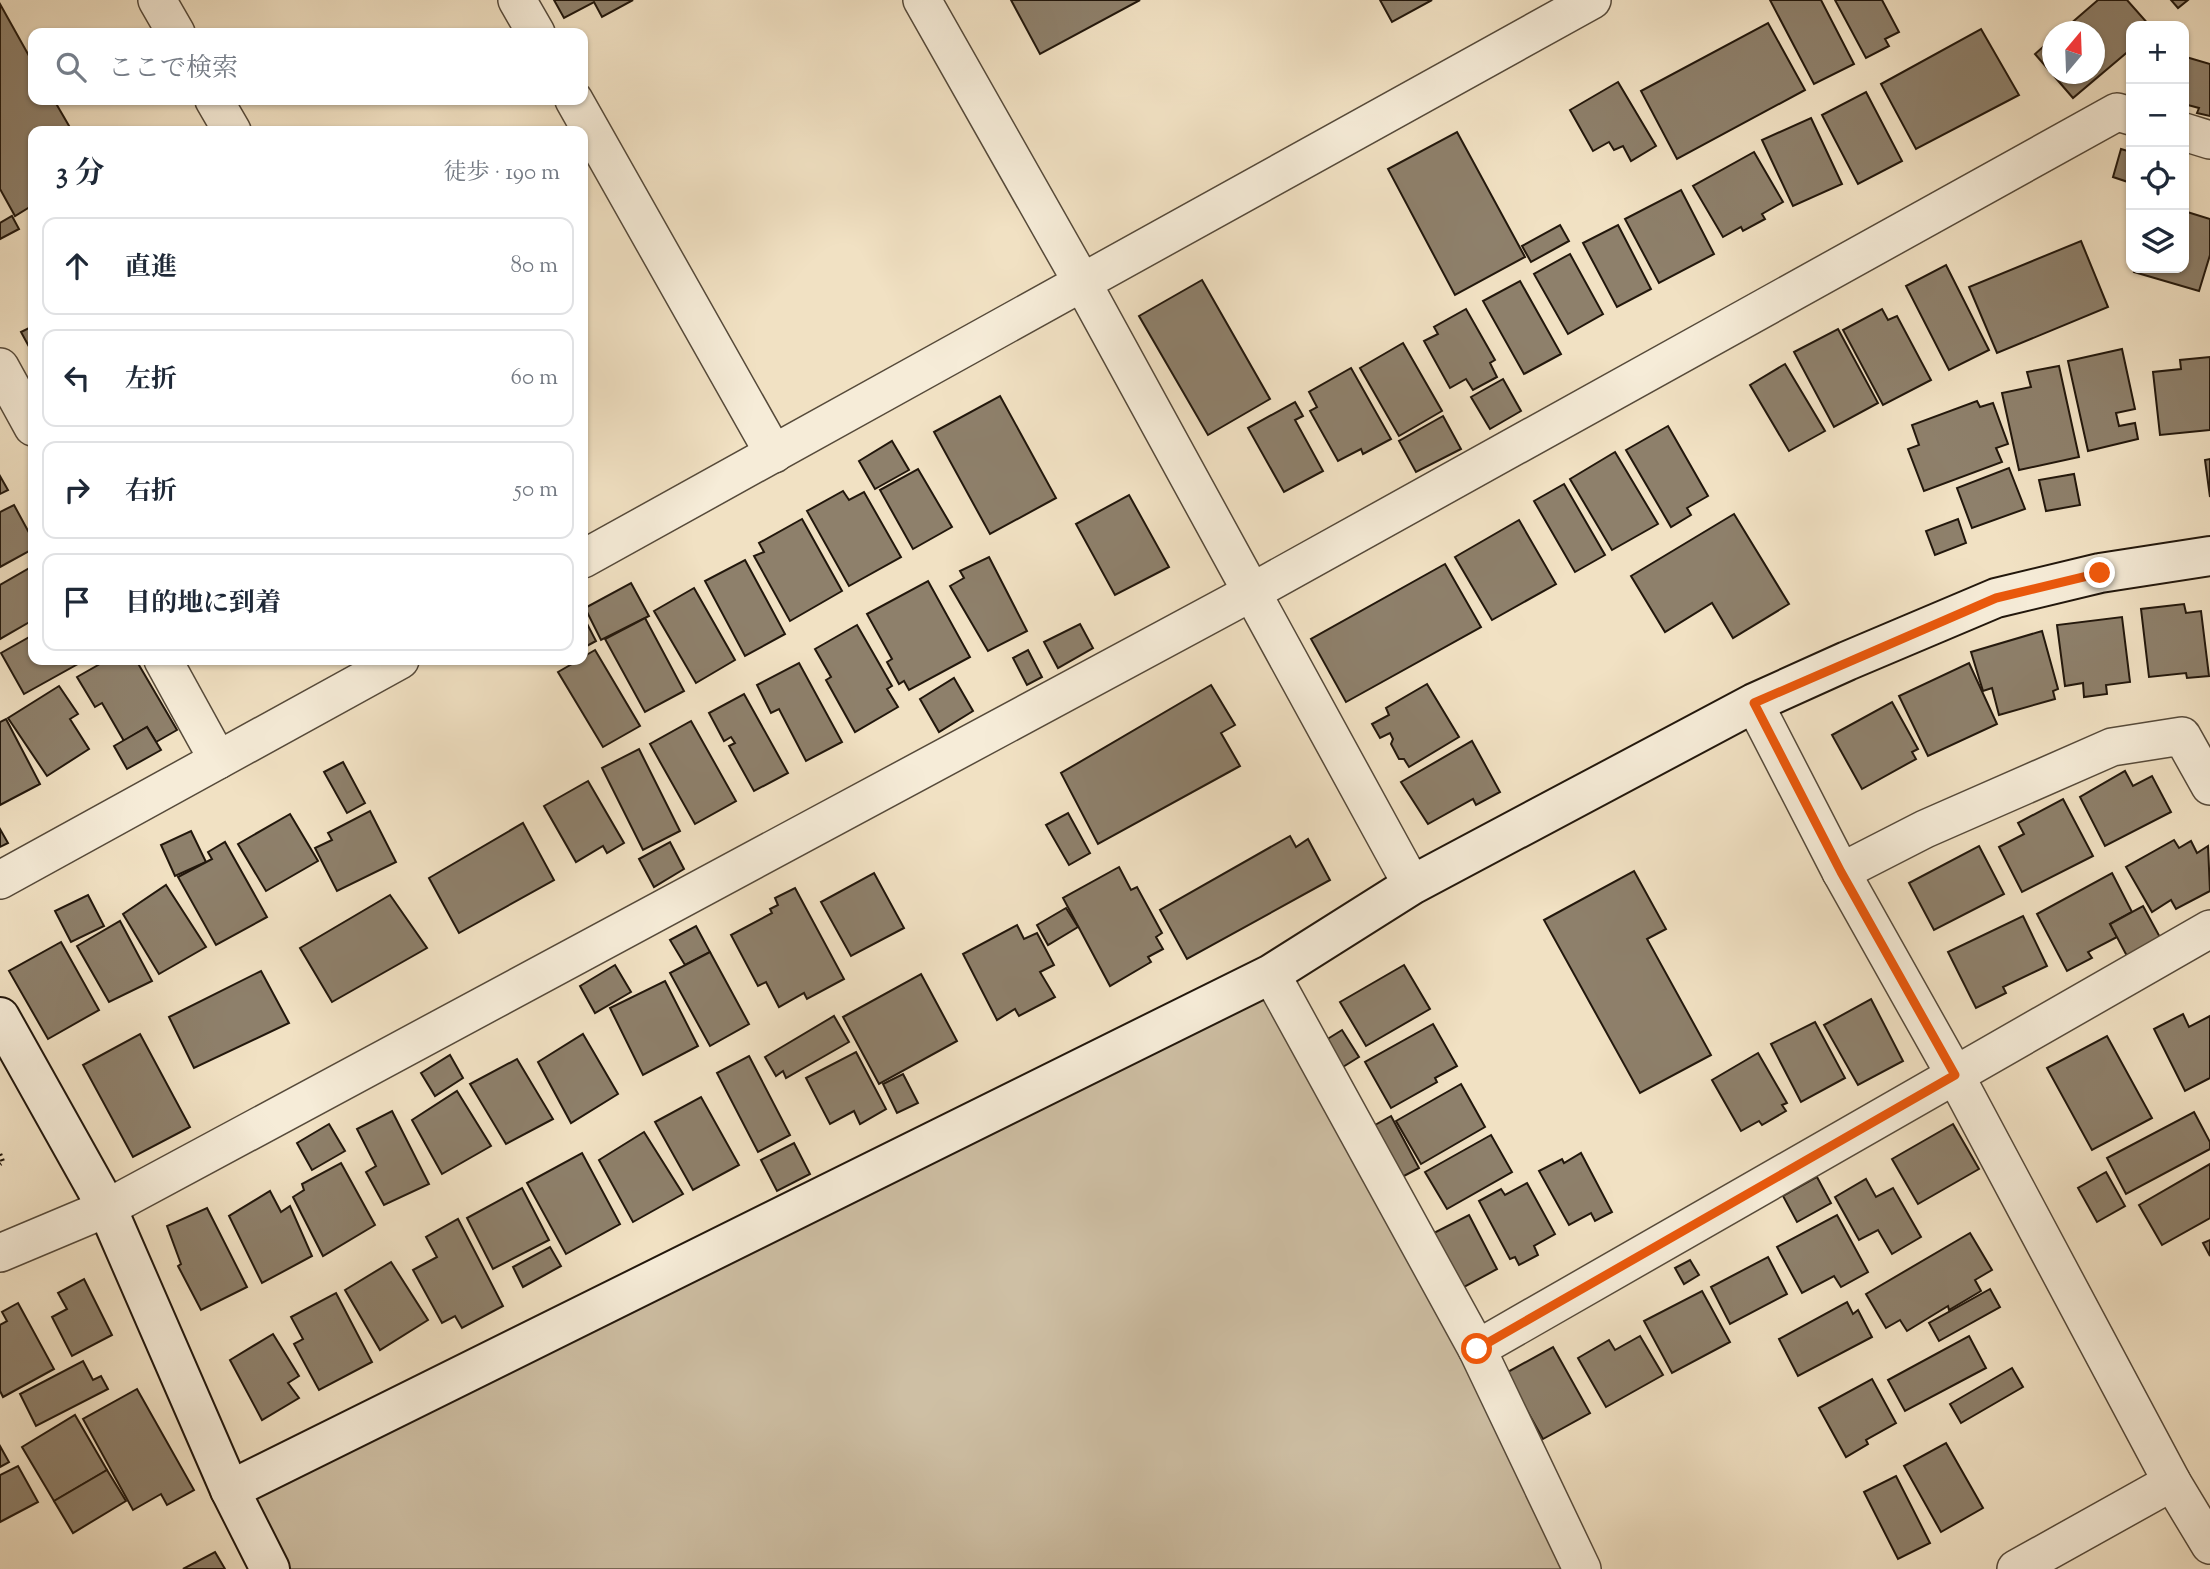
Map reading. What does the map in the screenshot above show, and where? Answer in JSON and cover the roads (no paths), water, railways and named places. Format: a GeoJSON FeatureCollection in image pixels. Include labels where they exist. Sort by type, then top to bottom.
{"type":"FeatureCollection","features":[{"type":"Feature","properties":{"kind":"street"},"geometry":{"type":"LineString","coordinates":[[157,0],[173,28]]}},
{"type":"Feature","properties":{"kind":"street"},"geometry":{"type":"LineString","coordinates":[[517,0],[533,28]]}},
{"type":"Feature","properties":{"kind":"street"},"geometry":{"type":"LineString","coordinates":[[922,0],[1083,284],[1412,885]]}},
{"type":"Feature","properties":{"kind":"street"},"geometry":{"type":"LineString","coordinates":[[588,556],[1592,0]]}},
{"type":"Feature","properties":{"kind":"street"},"geometry":{"type":"LineString","coordinates":[[217,105],[229,126]]}},
{"type":"Feature","properties":{"kind":"street"},"geometry":{"type":"LineString","coordinates":[[577,105],[774,454]]}},
{"type":"Feature","properties":{"kind":"street"},"geometry":{"type":"LineString","coordinates":[[0,1253],[107,1208],[1252,592],[2117,112],[2126,115]]}},
{"type":"Feature","properties":{"kind":"street"},"geometry":{"type":"LineString","coordinates":[[2189,134],[2210,140]]}},
{"type":"Feature","properties":{"kind":"street"},"geometry":{"type":"LineString","coordinates":[[0,367],[28,418]]}},
{"type":"Feature","properties":{"kind":"street"},"geometry":{"type":"LineString","coordinates":[[229,1490],[1270,974],[1412,885],[1754,703],[1996,598],[2100,573],[2210,556]]}},
{"type":"Feature","properties":{"kind":"street"},"geometry":{"type":"LineString","coordinates":[[166,665],[218,760]]}},
{"type":"Feature","properties":{"kind":"street"},"geometry":{"type":"LineString","coordinates":[[0,880],[391,665]]}},
{"type":"Feature","properties":{"kind":"street"},"geometry":{"type":"LineString","coordinates":[[1754,703],[1841,872],[1955,1075],[2172,1482],[2210,1545]]}},
{"type":"Feature","properties":{"kind":"street"},"geometry":{"type":"LineString","coordinates":[[1841,872],[1924,829],[2112,747],[2182,736],[2210,786]]}},
{"type":"Feature","properties":{"kind":"street"},"geometry":{"type":"LineString","coordinates":[[1477,1349],[2210,929]]}},
{"type":"Feature","properties":{"kind":"street"},"geometry":{"type":"LineString","coordinates":[[1270,974],[1477,1349],[1582,1569]]}},
{"type":"Feature","properties":{"kind":"street"},"geometry":{"type":"LineString","coordinates":[[0,1017],[107,1208],[229,1490],[270,1569]]}},
{"type":"Feature","properties":{"kind":"street"},"geometry":{"type":"LineString","coordinates":[[2016,1569],[2172,1482]]}}]}
